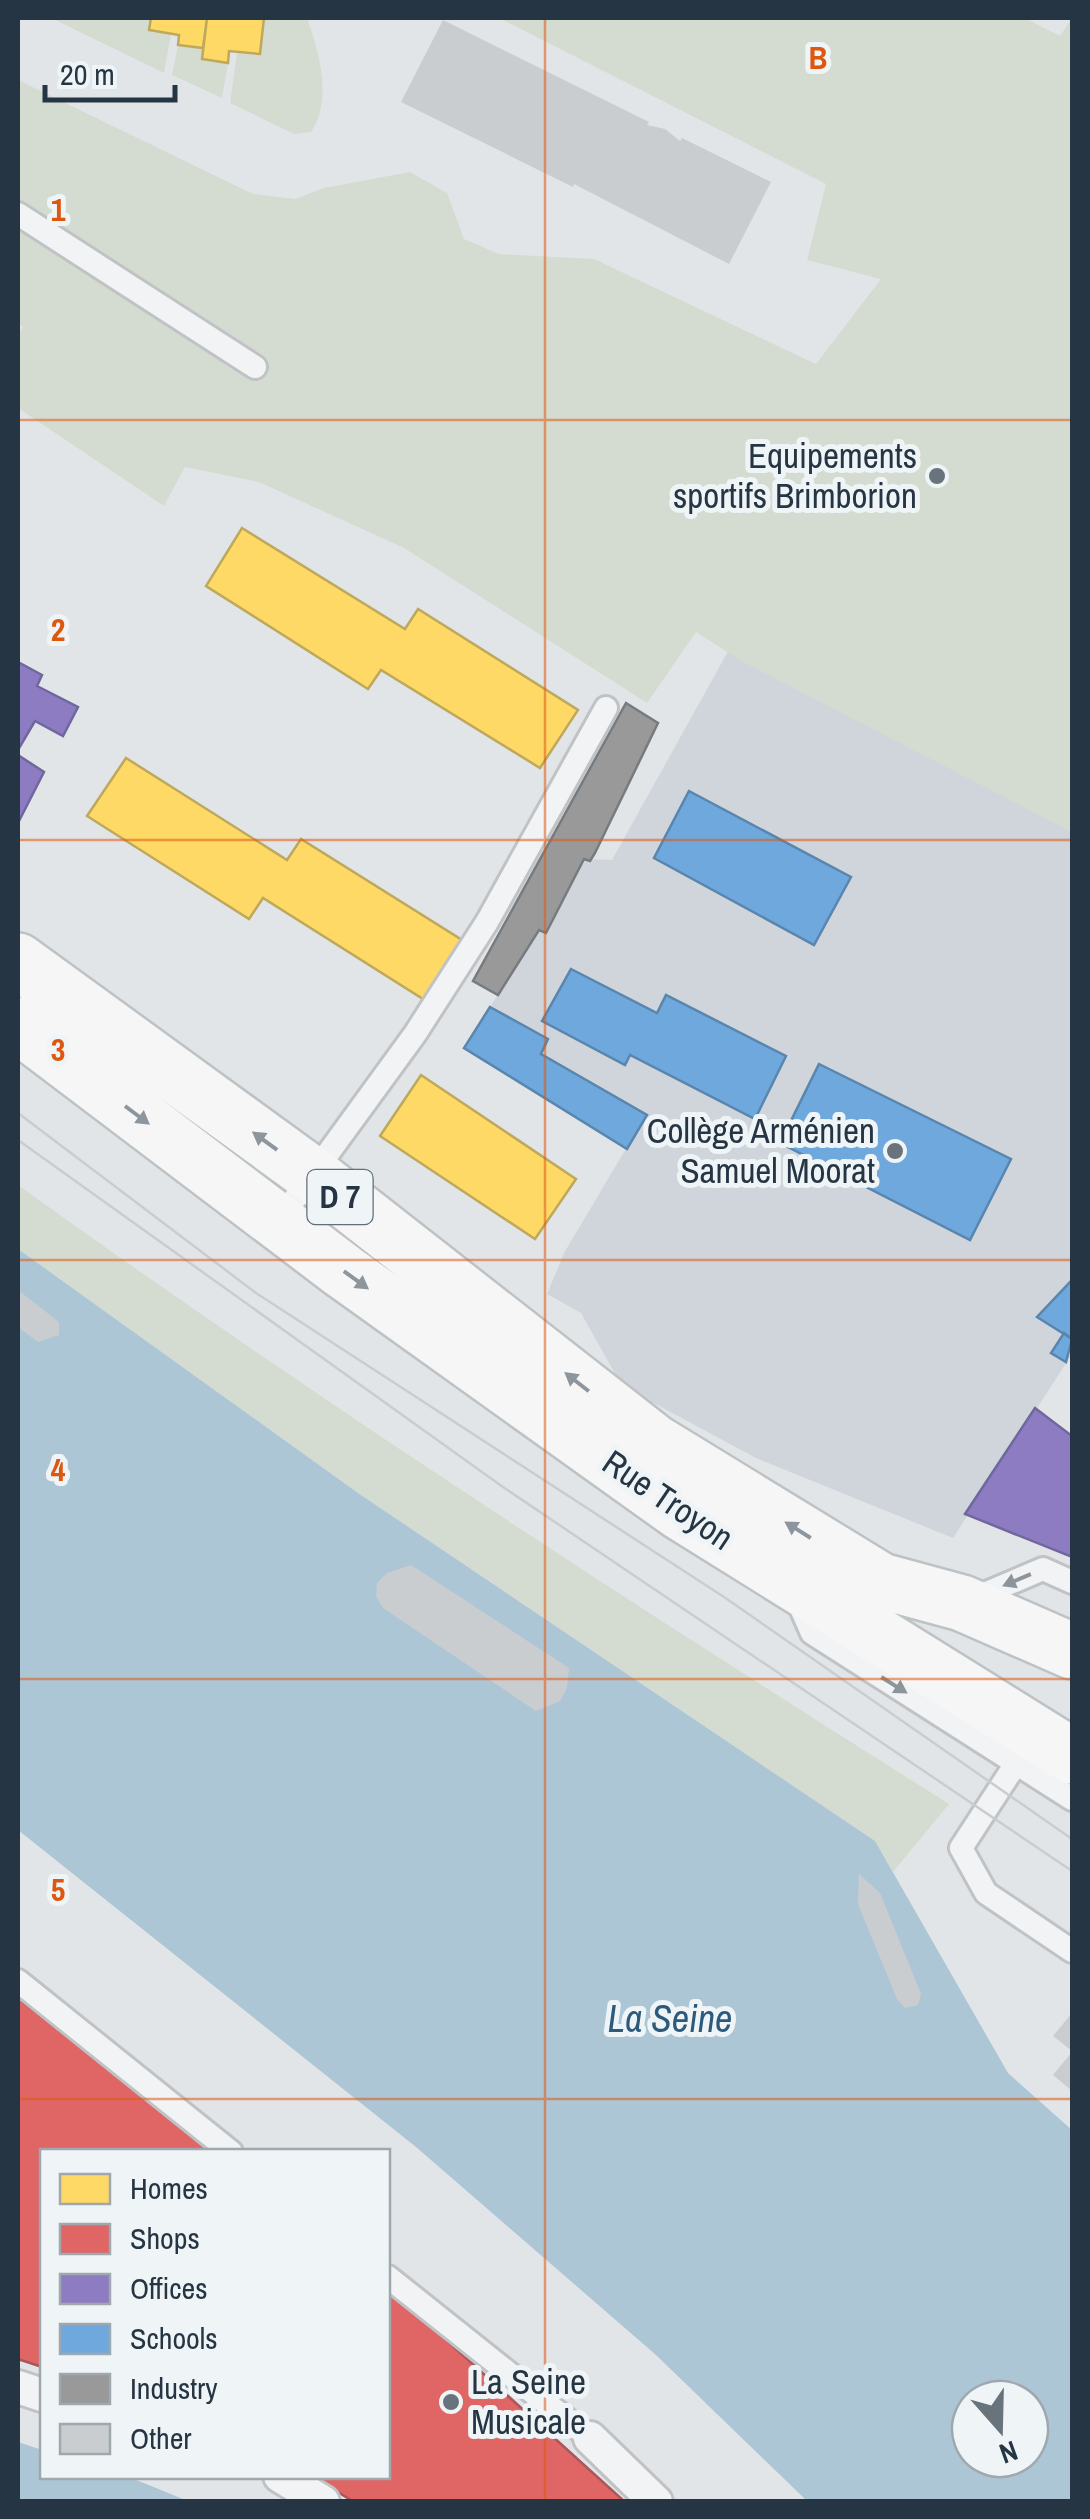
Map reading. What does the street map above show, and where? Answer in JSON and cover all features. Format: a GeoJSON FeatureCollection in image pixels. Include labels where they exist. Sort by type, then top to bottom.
{"type":"FeatureCollection","features":[{"type":"Feature","properties":{"kind":"main road","name":"Rue Troyon"},"geometry":{"type":"LineString","coordinates":[[18,961],[314,1176],[654,1442],[881,1582],[962,1603],[1072,1651]]}},
{"type":"Feature","properties":{"kind":"main road","name":"Rue Troyon"},"geometry":{"type":"LineString","coordinates":[[18,1025],[278,1222],[680,1512],[1072,1756]]}},
{"type":"Feature","properties":{"kind":"main road"},"geometry":{"type":"LineString","coordinates":[[992,1705],[1072,1739]]}},
{"type":"Feature","properties":{"kind":"street"},"geometry":{"type":"LineString","coordinates":[[590,2438],[656,2502]]}},
{"type":"Feature","properties":{"kind":"street"},"geometry":{"type":"LineString","coordinates":[[285,2479],[323,2502]]}},
{"type":"Feature","properties":{"kind":"lane"},"geometry":{"type":"LineString","coordinates":[[18,214],[255,367]]}},
{"type":"Feature","properties":{"kind":"lane"},"geometry":{"type":"LineString","coordinates":[[314,1176],[488,922],[606,708]]}},
{"type":"Feature","properties":{"kind":"lane","name":"D 7"},"geometry":{"type":"LineString","coordinates":[[278,1222],[314,1176]]}},
{"type":"Feature","properties":{"kind":"lane"},"geometry":{"type":"LineString","coordinates":[[962,1603],[1043,1569],[1072,1582]]}},
{"type":"Feature","properties":{"kind":"lane"},"geometry":{"type":"LineString","coordinates":[[788,1577],[812,1632],[1072,1798]]}},
{"type":"Feature","properties":{"kind":"lane"},"geometry":{"type":"LineString","coordinates":[[1017,1762],[961,1848],[986,1893],[1072,1950]]}},
{"type":"Feature","properties":{"kind":"lane"},"geometry":{"type":"LineString","coordinates":[[18,1982],[227,2149]]}},
{"type":"Feature","properties":{"kind":"lane"},"geometry":{"type":"LineString","coordinates":[[390,2278],[590,2438]]}},
{"type":"Feature","properties":{"kind":"shaded area"},"geometry":{"type":"Polygon","coordinates":[[[51,18],[151,18],[149,30],[171,34],[164,73],[51,18]]]}},
{"type":"Feature","properties":{"kind":"shaded area"},"geometry":{"type":"Polygon","coordinates":[[[264,18],[307,18],[323,90],[318,119],[311,132],[294,134],[230,103],[237,52],[260,54],[264,18]]]}},
{"type":"Feature","properties":{"kind":"shaded area"},"geometry":{"type":"Polygon","coordinates":[[[499,18],[1025,18],[1060,36],[1072,18],[1072,832],[745,663],[696,632],[647,703],[404,548],[259,482],[185,467],[164,506],[18,408],[18,335],[23,327],[18,324],[18,80],[253,194],[295,199],[324,188],[410,172],[447,193],[464,239],[499,254],[594,259],[816,364],[881,279],[807,260],[826,184],[499,18]]]}},
{"type":"Feature","properties":{"kind":"shaded area"},"geometry":{"type":"Polygon","coordinates":[[[178,45],[203,48],[202,59],[228,63],[222,98],[172,75],[178,45]]]}},
{"type":"Feature","properties":{"kind":"shaded area","name":"Collège Arménien Samuel Moorat"},"geometry":{"type":"Polygon","coordinates":[[[766,583],[1072,745],[1072,1354],[953,1538],[756,1458],[622,1386],[581,1313],[547,1294],[564,1253],[646,1115],[541,1054],[548,1038],[490,1007],[539,930],[547,933],[584,859],[612,860],[766,583]]]}},
{"type":"Feature","properties":{"kind":"shaded area"},"geometry":{"type":"Polygon","coordinates":[[[18,1185],[479,1502],[949,1804],[893,1872],[875,1841],[358,1493],[18,1249],[18,1185]]]}},
{"type":"Feature","properties":{"kind":"water","name":"La Seine"},"geometry":{"type":"Polygon","coordinates":[[[18,1249],[358,1493],[875,1841],[1008,2073],[1072,2130],[1072,2501],[807,2501],[656,2355],[416,2147],[18,1830],[18,1249]]]}},
{"type":"Feature","properties":{"kind":"water"},"geometry":{"type":"Polygon","coordinates":[[[18,2442],[40,2449],[40,2479],[134,2479],[188,2501],[18,2501],[18,2442]]]}},
{"type":"Feature","properties":{"kind":"building: Homes"},"geometry":{"type":"Polygon","coordinates":[[[151,18],[207,18],[203,48],[178,45],[179,35],[149,30],[151,18]]]}},
{"type":"Feature","properties":{"kind":"building: Homes"},"geometry":{"type":"Polygon","coordinates":[[[207,18],[264,18],[260,54],[229,51],[228,63],[202,59],[207,18]]]}},
{"type":"Feature","properties":{"kind":"building: Homes"},"geometry":{"type":"Polygon","coordinates":[[[242,528],[405,629],[418,609],[578,710],[540,768],[381,670],[368,689],[206,586],[242,528]]]}},
{"type":"Feature","properties":{"kind":"building: Homes"},"geometry":{"type":"Polygon","coordinates":[[[126,758],[287,860],[301,839],[462,940],[423,999],[263,898],[249,919],[87,816],[126,758]]]}},
{"type":"Feature","properties":{"kind":"building: Homes"},"geometry":{"type":"Polygon","coordinates":[[[421,1075],[576,1179],[535,1239],[380,1136],[421,1075]]]}},
{"type":"Feature","properties":{"kind":"building: Shops"},"geometry":{"type":"Polygon","coordinates":[[[18,1998],[212,2149],[40,2149],[40,2366],[18,2359],[18,1998]]]}},
{"type":"Feature","properties":{"kind":"building: Shops","name":"La Seine Musicale"},"geometry":{"type":"Polygon","coordinates":[[[390,2293],[625,2502],[354,2502],[317,2479],[390,2479],[390,2293]]]}},
{"type":"Feature","properties":{"kind":"building: Offices"},"geometry":{"type":"Polygon","coordinates":[[[18,662],[42,675],[37,686],[78,707],[63,736],[35,721],[18,750],[18,662]]]}},
{"type":"Feature","properties":{"kind":"building: Offices"},"geometry":{"type":"Polygon","coordinates":[[[18,755],[44,772],[18,823],[18,755]]]}},
{"type":"Feature","properties":{"kind":"building: Offices"},"geometry":{"type":"Polygon","coordinates":[[[1035,1408],[1072,1436],[1072,1557],[965,1514],[1035,1408]]]}},
{"type":"Feature","properties":{"kind":"building: Schools"},"geometry":{"type":"Polygon","coordinates":[[[689,791],[851,877],[814,945],[654,858],[689,791]]]}},
{"type":"Feature","properties":{"kind":"building: Schools"},"geometry":{"type":"Polygon","coordinates":[[[571,969],[657,1013],[666,995],[786,1056],[755,1119],[630,1055],[625,1065],[542,1021],[571,969]]]}},
{"type":"Feature","properties":{"kind":"building: Schools"},"geometry":{"type":"Polygon","coordinates":[[[490,1007],[548,1039],[541,1054],[647,1115],[627,1149],[464,1048],[490,1007]]]}},
{"type":"Feature","properties":{"kind":"building: Schools","name":"Collège Arménien Samuel Moorat"},"geometry":{"type":"Polygon","coordinates":[[[819,1064],[1011,1159],[970,1240],[780,1143],[819,1064]]]}},
{"type":"Feature","properties":{"kind":"building: Schools"},"geometry":{"type":"Polygon","coordinates":[[[1072,1280],[1072,1339],[1037,1317],[1072,1280]]]}},
{"type":"Feature","properties":{"kind":"building: Schools"},"geometry":{"type":"Polygon","coordinates":[[[1064,1333],[1072,1339],[1066,1362],[1051,1353],[1064,1333]]]}},
{"type":"Feature","properties":{"kind":"building: Industry"},"geometry":{"type":"Polygon","coordinates":[[[626,703],[658,723],[595,853],[590,861],[584,859],[546,933],[539,930],[498,995],[473,981],[626,703]]]}},
{"type":"Feature","properties":{"kind":"building: Other"},"geometry":{"type":"Polygon","coordinates":[[[443,20],[649,122],[647,125],[665,129],[680,141],[682,138],[771,182],[729,264],[574,184],[573,187],[401,102],[443,20]]]}},
{"type":"Feature","properties":{"kind":"building: Other"},"geometry":{"type":"Polygon","coordinates":[[[18,1290],[59,1322],[59,1335],[38,1342],[18,1327],[18,1290]]]}},
{"type":"Feature","properties":{"kind":"building: Other"},"geometry":{"type":"Polygon","coordinates":[[[411,1565],[569,1668],[567,1688],[560,1701],[536,1711],[383,1608],[376,1596],[377,1583],[387,1573],[411,1565]]]}},
{"type":"Feature","properties":{"kind":"building: Other"},"geometry":{"type":"Polygon","coordinates":[[[859,1874],[880,1893],[921,1994],[918,2005],[905,2008],[897,1999],[858,1904],[859,1874]]]}},
{"type":"Feature","properties":{"kind":"building: Other"},"geometry":{"type":"Polygon","coordinates":[[[1072,2013],[1072,2051],[1053,2036],[1072,2013]]]}},
{"type":"Feature","properties":{"kind":"building: Other"},"geometry":{"type":"Polygon","coordinates":[[[1072,2052],[1072,2091],[1053,2075],[1072,2052]]]}},
{"type":"Feature","properties":{"kind":"tram line"},"geometry":{"type":"LineString","coordinates":[[18,1113],[256,1293],[724,1597],[1072,1839]]}},
{"type":"Feature","properties":{"kind":"tram line"},"geometry":{"type":"LineString","coordinates":[[18,1140],[503,1487],[1072,1871]]}},
{"type":"Feature","properties":{"kind":"place","name":"Equipements sportifs Brimborion"},"geometry":{"type":"Point","coordinates":[937,476]}},
{"type":"Feature","properties":{"kind":"place","name":"Collège Arménien Samuel Moorat"},"geometry":{"type":"Point","coordinates":[895,1151]}},
{"type":"Feature","properties":{"kind":"place","name":"La Seine Musicale"},"geometry":{"type":"Point","coordinates":[451,2402]}}]}
